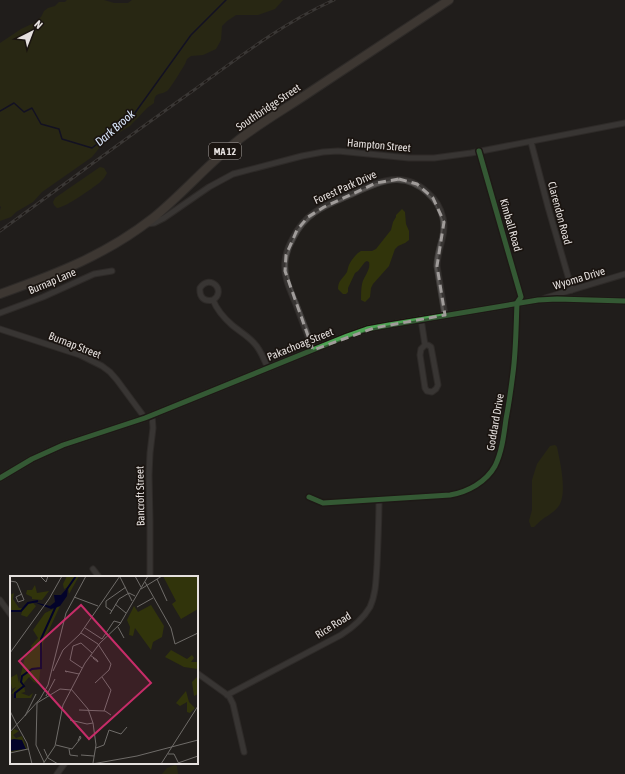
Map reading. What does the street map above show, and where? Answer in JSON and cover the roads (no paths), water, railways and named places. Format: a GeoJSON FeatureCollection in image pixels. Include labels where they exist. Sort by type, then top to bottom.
{"type":"FeatureCollection","features":[{"type":"Feature","properties":{"kind":"main road","name":"Southbridge Street"},"geometry":{"type":"LineString","coordinates":[[0,294],[71,267],[114,245],[144,225],[175,198],[210,164],[245,135],[449,0]]}},
{"type":"Feature","properties":{"kind":"street","name":"Hampton Street"},"geometry":{"type":"LineString","coordinates":[[144,225],[164,218],[209,186],[233,174],[302,156],[338,151],[409,158],[426,158],[531,142],[625,123]]}},
{"type":"Feature","properties":{"kind":"street","name":"Clarendon Road"},"geometry":{"type":"LineString","coordinates":[[531,142],[572,290]]}},
{"type":"Feature","properties":{"kind":"street","name":"Kimball Road"},"geometry":{"type":"LineString","coordinates":[[479,151],[521,297],[517,303]]}},
{"type":"Feature","properties":{"kind":"street","name":"Forest Park Drive"},"geometry":{"type":"LineString","coordinates":[[313,350],[286,276],[285,260],[288,250],[297,230],[308,217],[324,207],[376,183],[399,179],[412,182],[424,189],[438,206],[442,216],[444,228],[437,259],[437,266],[445,315]]}},
{"type":"Feature","properties":{"kind":"street","name":"Burnap Lane"},"geometry":{"type":"LineString","coordinates":[[0,313],[43,297],[94,274],[112,272]]}},
{"type":"Feature","properties":{"kind":"street","name":"Wyoma Drive"},"geometry":{"type":"LineString","coordinates":[[538,300],[625,274]]}},
{"type":"Feature","properties":{"kind":"street","name":"Pakachoag Street"},"geometry":{"type":"LineString","coordinates":[[0,478],[32,459],[63,444],[145,418],[351,334],[367,329],[538,300],[557,299],[625,302]]}},
{"type":"Feature","properties":{"kind":"street"},"geometry":{"type":"LineString","coordinates":[[213,300],[224,317],[256,345],[268,368]]}},
{"type":"Feature","properties":{"kind":"street","name":"Goddard Drive"},"geometry":{"type":"LineString","coordinates":[[309,497],[323,502],[440,496],[466,491],[476,486],[484,479],[497,462],[502,446],[513,372],[517,303]]}},
{"type":"Feature","properties":{"kind":"street"},"geometry":{"type":"LineString","coordinates":[[421,319],[425,345]]}},
{"type":"Feature","properties":{"kind":"street","name":"Burnap Street"},"geometry":{"type":"LineString","coordinates":[[0,329],[80,355],[102,366],[117,380],[145,418]]}},
{"type":"Feature","properties":{"kind":"street"},"geometry":{"type":"LineString","coordinates":[[425,345],[431,347],[438,385],[432,392],[427,391],[425,388],[420,355],[421,349],[425,345]]}},
{"type":"Feature","properties":{"kind":"street","name":"Bancroft Street"},"geometry":{"type":"LineString","coordinates":[[150,576],[149,475],[153,428],[152,415]]}},
{"type":"Feature","properties":{"kind":"street","name":"Rice Road"},"geometry":{"type":"LineString","coordinates":[[227,695],[341,635],[352,628],[365,615],[373,599],[376,585],[380,524],[379,500]]}},
{"type":"Feature","properties":{"kind":"street"},"geometry":{"type":"LineString","coordinates":[[93,569],[98,576]]}},
{"type":"Feature","properties":{"kind":"street"},"geometry":{"type":"LineString","coordinates":[[0,600],[10,614]]}},
{"type":"Feature","properties":{"kind":"street"},"geometry":{"type":"LineString","coordinates":[[198,674],[227,695],[232,702],[244,752]]}},
{"type":"Feature","properties":{"kind":"street"},"geometry":{"type":"LineString","coordinates":[[57,774],[64,764]]}},
{"type":"Feature","properties":{"kind":"waterway","name":"Dark Brook"},"geometry":{"type":"LineString","coordinates":[[0,111],[14,103],[24,112],[32,108],[41,124],[59,129],[62,139],[92,148],[132,117],[191,35],[226,0]]}},
{"type":"Feature","properties":{"kind":"railway"},"geometry":{"type":"LineString","coordinates":[[0,231],[245,53],[297,19],[334,0]]}}]}
